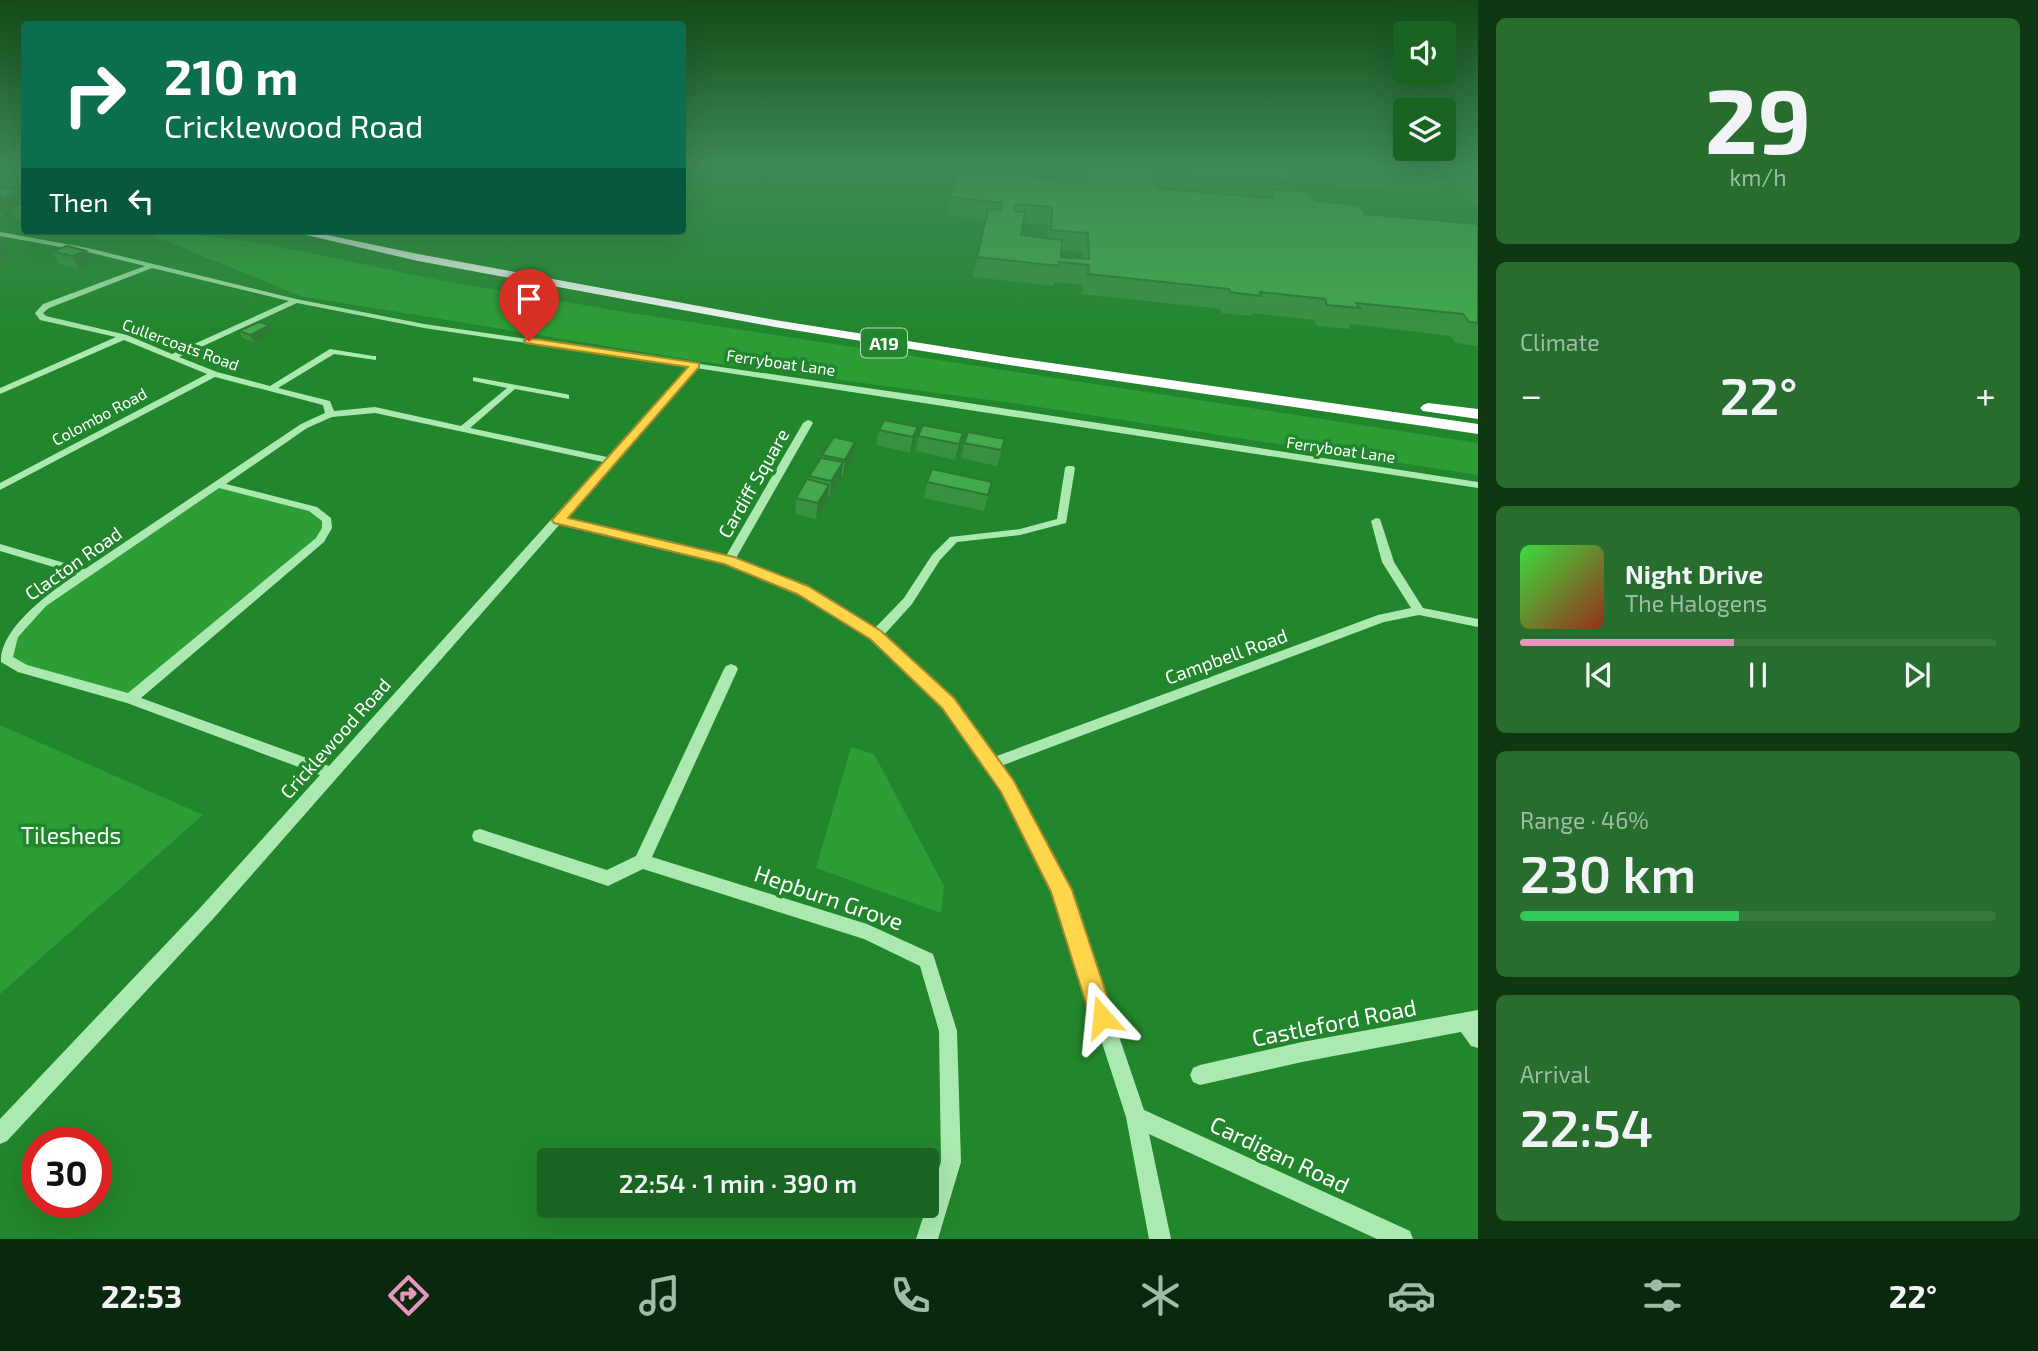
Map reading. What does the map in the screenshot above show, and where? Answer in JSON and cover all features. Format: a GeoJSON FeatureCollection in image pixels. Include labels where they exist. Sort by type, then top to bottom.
{"type":"FeatureCollection","features":[{"type":"Feature","properties":{"kind":"highway","name":"A19"},"geometry":{"type":"LineString","coordinates":[[314,235],[628,298],[820,333],[1237,396],[1478,429]]}},
{"type":"Feature","properties":{"kind":"highway","name":"A19"},"geometry":{"type":"LineString","coordinates":[[365,235],[532,269],[835,323],[1241,383],[1478,414]]}},
{"type":"Feature","properties":{"kind":"street","name":"Ferryboat Lane"},"geometry":{"type":"LineString","coordinates":[[0,234],[88,250],[296,301],[424,326],[1478,485]]}},
{"type":"Feature","properties":{"kind":"street","name":"Cullercoats Road"},"geometry":{"type":"LineString","coordinates":[[151,265],[47,306],[39,313],[43,318],[124,337],[214,374],[327,403],[330,414]]}},
{"type":"Feature","properties":{"kind":"street"},"geometry":{"type":"LineString","coordinates":[[172,357],[296,301]]}},
{"type":"Feature","properties":{"kind":"street"},"geometry":{"type":"LineString","coordinates":[[0,391],[124,337]]}},
{"type":"Feature","properties":{"kind":"street"},"geometry":{"type":"LineString","coordinates":[[272,388],[333,351],[373,358]]}},
{"type":"Feature","properties":{"kind":"street","name":"Cricklewood Road"},"geometry":{"type":"LineString","coordinates":[[0,1134],[206,914],[695,365]]}},
{"type":"Feature","properties":{"kind":"street","name":"Colombo Road"},"geometry":{"type":"LineString","coordinates":[[0,487],[214,374]]}},
{"type":"Feature","properties":{"kind":"street"},"geometry":{"type":"LineString","coordinates":[[476,379],[566,397]]}},
{"type":"Feature","properties":{"kind":"street"},"geometry":{"type":"LineString","coordinates":[[464,428],[513,387]]}},
{"type":"Feature","properties":{"kind":"street","name":"Clacton Road"},"geometry":{"type":"LineString","coordinates":[[331,773],[130,699],[23,669],[6,659],[6,652],[18,627],[42,603],[304,426],[330,414],[375,410],[611,461]]}},
{"type":"Feature","properties":{"kind":"street","name":"Cardiff Square"},"geometry":{"type":"LineString","coordinates":[[729,560],[808,423]]}},
{"type":"Feature","properties":{"kind":"street"},"geometry":{"type":"LineString","coordinates":[[875,635],[908,601],[936,558],[954,539],[1020,531],[1062,521],[1070,468]]}},
{"type":"Feature","properties":{"kind":"street"},"geometry":{"type":"LineString","coordinates":[[130,699],[320,540],[327,528],[327,520],[313,509],[219,485]]}},
{"type":"Feature","properties":{"kind":"street"},"geometry":{"type":"LineString","coordinates":[[559,520],[729,560],[803,590],[875,635],[948,703],[1007,786],[1061,890],[1136,1117],[1160,1239]]}},
{"type":"Feature","properties":{"kind":"street"},"geometry":{"type":"LineString","coordinates":[[1376,521],[1388,562],[1419,611]]}},
{"type":"Feature","properties":{"kind":"street"},"geometry":{"type":"LineString","coordinates":[[0,547],[86,573]]}},
{"type":"Feature","properties":{"kind":"street","name":"Campbell Road"},"geometry":{"type":"LineString","coordinates":[[991,764],[1382,618],[1419,611],[1478,623]]}},
{"type":"Feature","properties":{"kind":"street"},"geometry":{"type":"LineString","coordinates":[[480,836],[608,878],[642,861],[731,669]]}},
{"type":"Feature","properties":{"kind":"street","name":"Hepburn Grove"},"geometry":{"type":"LineString","coordinates":[[642,861],[867,932],[927,960],[947,1031],[951,1162],[927,1239]]}},
{"type":"Feature","properties":{"kind":"street"},"geometry":{"type":"LineString","coordinates":[[1471,1020],[1478,1039]]}},
{"type":"Feature","properties":{"kind":"street","name":"Castleford Road"},"geometry":{"type":"LineString","coordinates":[[1200,1075],[1471,1020]]}},
{"type":"Feature","properties":{"kind":"street","name":"Cardigan Road"},"geometry":{"type":"LineString","coordinates":[[1136,1117],[1402,1239]]}},
{"type":"Feature","properties":{"kind":"green space"},"geometry":{"type":"Polygon","coordinates":[[[152,235],[196,235],[267,244],[439,280],[619,311],[1478,443],[1478,475],[1012,403],[698,361],[300,296],[152,235]]]}},
{"type":"Feature","properties":{"kind":"green space"},"geometry":{"type":"Polygon","coordinates":[[[219,485],[313,509],[327,520],[320,540],[130,699],[6,659],[18,627],[42,603],[219,485]]]}},
{"type":"Feature","properties":{"kind":"green space","name":"Tilesheds"},"geometry":{"type":"Polygon","coordinates":[[[0,725],[203,815],[0,994],[0,725]]]}},
{"type":"Feature","properties":{"kind":"green space"},"geometry":{"type":"Polygon","coordinates":[[[851,747],[874,754],[944,886],[941,913],[816,868],[851,747]]]}},
{"type":"Feature","properties":{"kind":"building"},"geometry":{"type":"Polygon","coordinates":[[[985,223],[1023,223],[1021,235],[1062,240],[1061,257],[1089,259],[1088,233],[1051,230],[1051,223],[1478,224],[1478,323],[1469,322],[1463,314],[1356,303],[1360,308],[1327,305],[1325,299],[1260,292],[1261,296],[1230,292],[1229,289],[1088,274],[1089,265],[1059,262],[1059,266],[977,257],[985,223]]]}},
{"type":"Feature","properties":{"kind":"building"},"geometry":{"type":"Polygon","coordinates":[[[67,246],[86,251],[72,256],[52,251],[67,246]]]}},
{"type":"Feature","properties":{"kind":"building"},"geometry":{"type":"Polygon","coordinates":[[[259,322],[270,325],[250,335],[239,331],[259,322]]]}},
{"type":"Feature","properties":{"kind":"building"},"geometry":{"type":"Polygon","coordinates":[[[884,420],[918,427],[913,437],[879,430],[884,420]]]}},
{"type":"Feature","properties":{"kind":"building"},"geometry":{"type":"Polygon","coordinates":[[[923,425],[963,433],[959,444],[918,436],[923,425]]]}},
{"type":"Feature","properties":{"kind":"building"},"geometry":{"type":"Polygon","coordinates":[[[968,432],[1005,439],[1001,450],[964,443],[968,432]]]}},
{"type":"Feature","properties":{"kind":"building"},"geometry":{"type":"Polygon","coordinates":[[[834,437],[855,442],[845,460],[822,455],[834,437]]]}},
{"type":"Feature","properties":{"kind":"building"},"geometry":{"type":"Polygon","coordinates":[[[821,458],[843,462],[831,481],[809,476],[821,458]]]}},
{"type":"Feature","properties":{"kind":"building"},"geometry":{"type":"Polygon","coordinates":[[[932,469],[992,482],[988,495],[927,482],[932,469]]]}},
{"type":"Feature","properties":{"kind":"building"},"geometry":{"type":"Polygon","coordinates":[[[807,479],[829,485],[818,503],[796,498],[807,479]]]}},
{"type":"Feature","properties":{"kind":"route"},"geometry":{"type":"LineString","coordinates":[[529,341],[695,365],[559,520],[729,560],[803,590],[875,635],[948,703],[1007,786],[1061,890],[1102,1017]]}}]}
